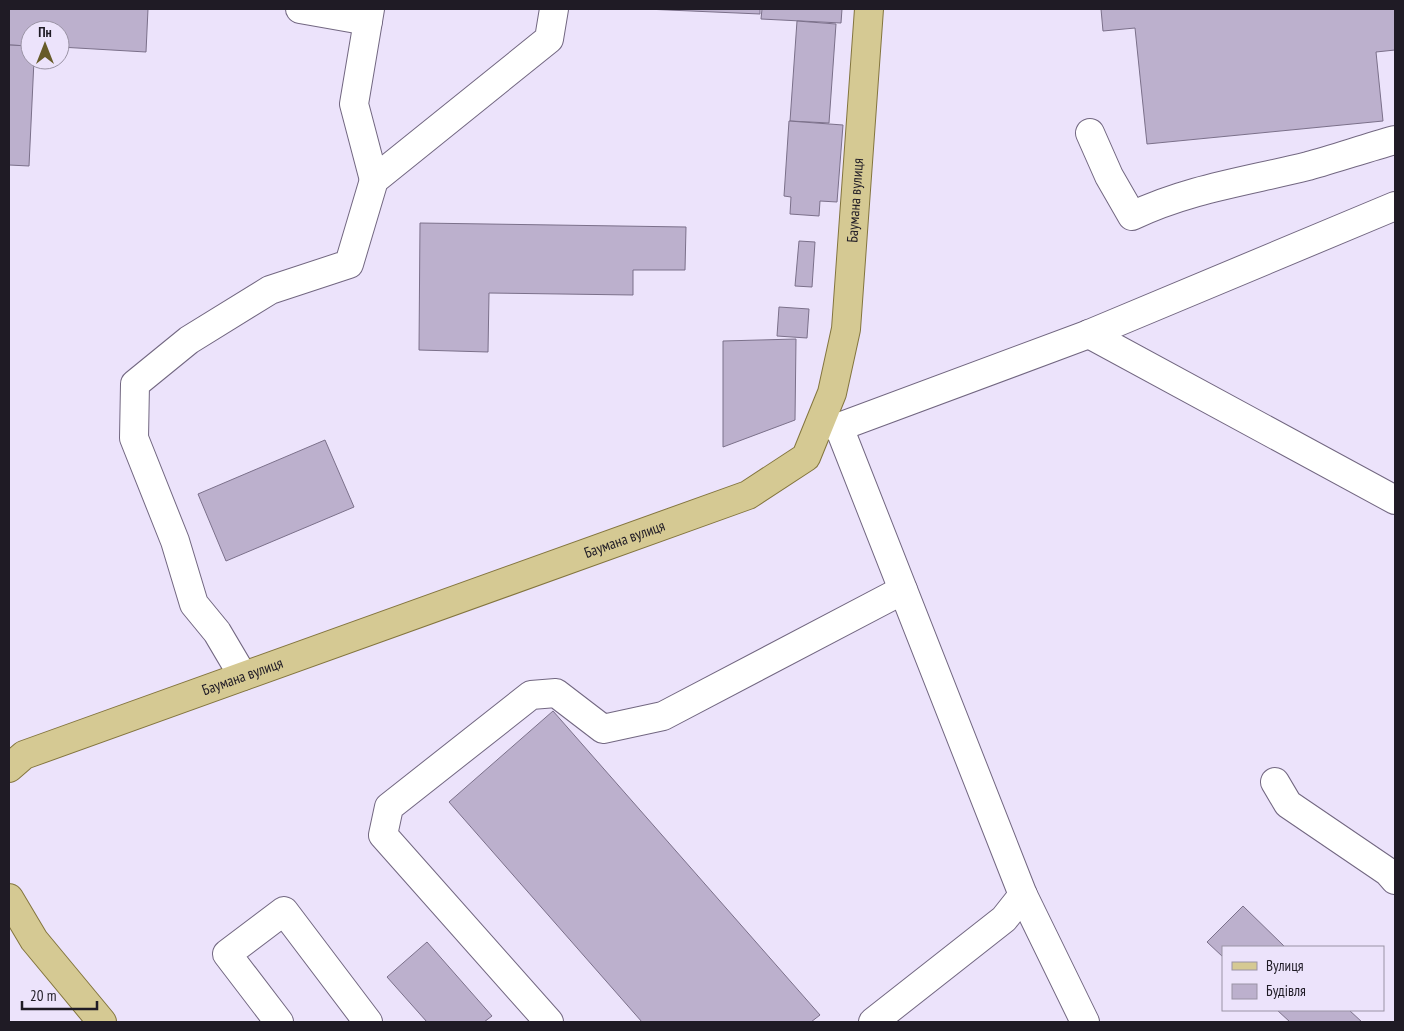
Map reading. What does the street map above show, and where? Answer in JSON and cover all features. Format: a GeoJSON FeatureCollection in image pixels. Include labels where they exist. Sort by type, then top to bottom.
{"type":"FeatureCollection","features":[{"type":"Feature","properties":{"kind":"main road","name":"Баумана вулиця"},"geometry":{"type":"LineString","coordinates":[[9,768],[24,755],[748,495],[806,457],[829,425],[832,393],[846,329],[869,9]]}},
{"type":"Feature","properties":{"kind":"main road"},"geometry":{"type":"LineString","coordinates":[[9,898],[34,940],[99,1021]]}},
{"type":"Feature","properties":{"kind":"lane"},"geometry":{"type":"LineString","coordinates":[[243,676],[217,632],[194,604],[175,541],[134,438],[135,384],[190,340],[270,290],[349,264],[374,180],[354,104],[369,15],[300,9]]}},
{"type":"Feature","properties":{"kind":"lane"},"geometry":{"type":"LineString","coordinates":[[374,180],[549,39],[554,9]]}},
{"type":"Feature","properties":{"kind":"lane"},"geometry":{"type":"LineString","coordinates":[[1090,133],[1109,176],[1132,216],[1153,206],[1227,183],[1307,166],[1395,140]]}},
{"type":"Feature","properties":{"kind":"lane"},"geometry":{"type":"LineString","coordinates":[[1085,1022],[1023,895],[902,590],[829,425],[1090,334],[1395,206]]}},
{"type":"Feature","properties":{"kind":"lane"},"geometry":{"type":"LineString","coordinates":[[1090,334],[1395,500]]}},
{"type":"Feature","properties":{"kind":"lane"},"geometry":{"type":"LineString","coordinates":[[549,1022],[383,835],[388,807],[530,695],[556,693],[603,729],[663,716],[902,590]]}},
{"type":"Feature","properties":{"kind":"lane"},"geometry":{"type":"LineString","coordinates":[[1275,782],[1288,804],[1388,872],[1395,880]]}},
{"type":"Feature","properties":{"kind":"lane"},"geometry":{"type":"LineString","coordinates":[[873,1022],[1004,919],[1023,895]]}},
{"type":"Feature","properties":{"kind":"lane"},"geometry":{"type":"LineString","coordinates":[[279,1022],[227,954],[284,911],[368,1022]]}},
{"type":"Feature","properties":{"kind":"building"},"geometry":{"type":"Polygon","coordinates":[[[9,9],[148,9],[146,52],[70,48],[70,20],[20,20],[20,46],[9,45],[9,9]]]}},
{"type":"Feature","properties":{"kind":"building"},"geometry":{"type":"Polygon","coordinates":[[[645,9],[760,9],[760,14],[645,9]]]}},
{"type":"Feature","properties":{"kind":"building"},"geometry":{"type":"Polygon","coordinates":[[[762,9],[842,9],[841,23],[761,19],[762,9]]]}},
{"type":"Feature","properties":{"kind":"building"},"geometry":{"type":"Polygon","coordinates":[[[1101,9],[1395,9],[1395,50],[1376,52],[1383,121],[1147,144],[1135,28],[1103,31],[1101,9]]]}},
{"type":"Feature","properties":{"kind":"building"},"geometry":{"type":"Polygon","coordinates":[[[797,21],[836,24],[829,123],[790,121],[797,21]]]}},
{"type":"Feature","properties":{"kind":"building"},"geometry":{"type":"Polygon","coordinates":[[[9,45],[20,46],[20,70],[34,70],[29,166],[9,165],[9,45]]]}},
{"type":"Feature","properties":{"kind":"building"},"geometry":{"type":"Polygon","coordinates":[[[789,121],[843,125],[837,202],[820,201],[819,216],[790,214],[791,197],[784,196],[789,121]]]}},
{"type":"Feature","properties":{"kind":"building"},"geometry":{"type":"Polygon","coordinates":[[[420,223],[686,227],[685,270],[633,270],[633,295],[489,293],[488,352],[419,350],[420,223]]]}},
{"type":"Feature","properties":{"kind":"building"},"geometry":{"type":"Polygon","coordinates":[[[799,241],[815,242],[812,287],[795,286],[799,241]]]}},
{"type":"Feature","properties":{"kind":"building"},"geometry":{"type":"Polygon","coordinates":[[[779,307],[809,309],[807,338],[777,336],[779,307]]]}},
{"type":"Feature","properties":{"kind":"building"},"geometry":{"type":"Polygon","coordinates":[[[796,339],[795,420],[723,447],[723,341],[796,339]]]}},
{"type":"Feature","properties":{"kind":"building"},"geometry":{"type":"Polygon","coordinates":[[[325,440],[354,507],[226,561],[198,494],[325,440]]]}},
{"type":"Feature","properties":{"kind":"building"},"geometry":{"type":"Polygon","coordinates":[[[553,711],[820,1015],[811,1022],[642,1022],[449,802],[553,711]]]}},
{"type":"Feature","properties":{"kind":"building"},"geometry":{"type":"Polygon","coordinates":[[[1243,906],[1284,946],[1222,946],[1222,956],[1207,942],[1243,906]]]}},
{"type":"Feature","properties":{"kind":"building"},"geometry":{"type":"Polygon","coordinates":[[[427,942],[492,1016],[484,1022],[427,1022],[387,977],[427,942]]]}},
{"type":"Feature","properties":{"kind":"building"},"geometry":{"type":"Polygon","coordinates":[[[1278,1011],[1350,1011],[1362,1022],[1290,1022],[1278,1011]]]}}]}
